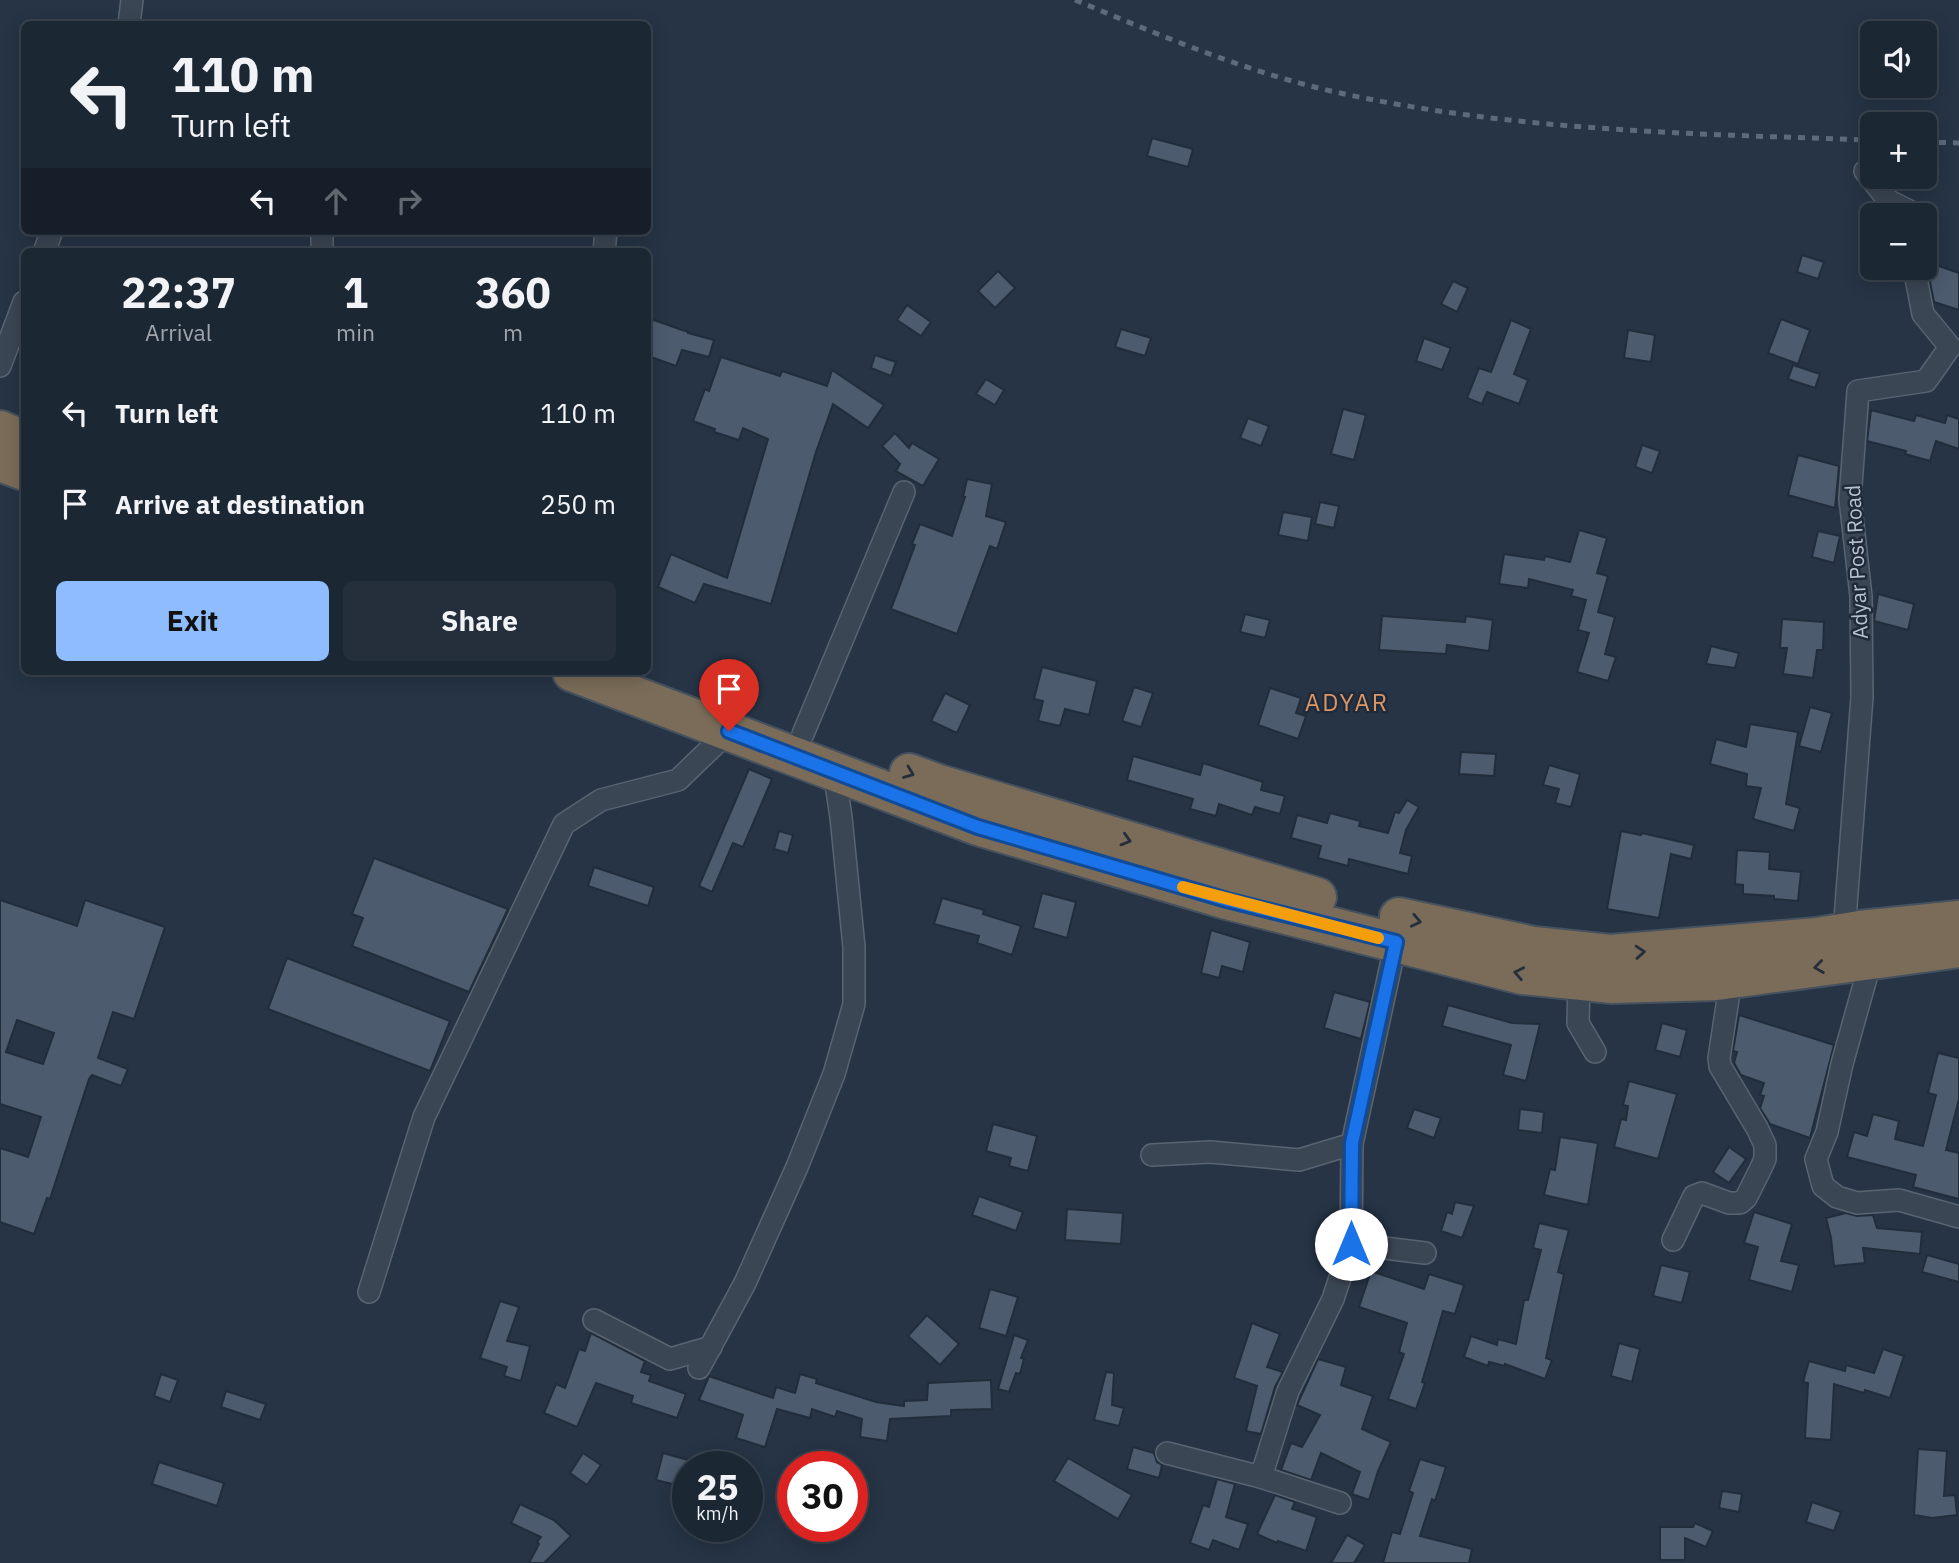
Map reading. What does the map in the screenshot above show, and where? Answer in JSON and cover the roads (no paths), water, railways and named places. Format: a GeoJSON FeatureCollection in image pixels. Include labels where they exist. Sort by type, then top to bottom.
{"type":"FeatureCollection","features":[{"type":"Feature","properties":{"kind":"highway"},"geometry":{"type":"LineString","coordinates":[[0,430],[21,439]]}},
{"type":"Feature","properties":{"kind":"highway"},"geometry":{"type":"LineString","coordinates":[[0,462],[21,470]]}},
{"type":"Feature","properties":{"kind":"highway"},"geometry":{"type":"LineString","coordinates":[[580,675],[978,827],[1227,900],[1522,975],[1612,985],[1731,979],[1959,948]]}},
{"type":"Feature","properties":{"kind":"highway"},"geometry":{"type":"LineString","coordinates":[[646,675],[939,784],[1347,906],[1534,947],[1609,954],[1716,947],[1959,920]]}},
{"type":"Feature","properties":{"kind":"street"},"geometry":{"type":"LineString","coordinates":[[129,21],[132,0]]}},
{"type":"Feature","properties":{"kind":"street"},"geometry":{"type":"LineString","coordinates":[[1879,189],[1893,203]]}},
{"type":"Feature","properties":{"kind":"street","name":"Adyar Post Road"},"geometry":{"type":"LineString","coordinates":[[1844,932],[1863,697],[1861,596],[1850,499],[1858,391],[1926,381],[1950,347],[1923,314],[1916,280]]}},
{"type":"Feature","properties":{"kind":"street"},"geometry":{"type":"LineString","coordinates":[[0,366],[21,310]]}},
{"type":"Feature","properties":{"kind":"street"},"geometry":{"type":"LineString","coordinates":[[803,734],[904,492]]}},
{"type":"Feature","properties":{"kind":"street"},"geometry":{"type":"LineString","coordinates":[[369,1292],[424,1117],[564,824],[601,800],[678,780],[729,731]]}},
{"type":"Feature","properties":{"kind":"street"},"geometry":{"type":"LineString","coordinates":[[698,1368],[745,1283],[797,1167],[834,1074],[854,1004],[854,947],[842,817],[834,771]]}},
{"type":"Feature","properties":{"kind":"street"},"geometry":{"type":"LineString","coordinates":[[1261,1477],[1288,1391],[1333,1299],[1351,1244],[1352,1143],[1396,942]]}},
{"type":"Feature","properties":{"kind":"street"},"geometry":{"type":"LineString","coordinates":[[1871,960],[1842,1064],[1827,1132],[1816,1159],[1823,1186],[1837,1197],[1857,1203],[1899,1200],[1959,1217]]}},
{"type":"Feature","properties":{"kind":"street"},"geometry":{"type":"LineString","coordinates":[[1673,1240],[1694,1196],[1702,1193],[1729,1203],[1740,1203],[1746,1198],[1765,1158],[1765,1145],[1757,1128],[1720,1066],[1731,979]]}},
{"type":"Feature","properties":{"kind":"street"},"geometry":{"type":"LineString","coordinates":[[1579,981],[1578,1023],[1595,1052]]}},
{"type":"Feature","properties":{"kind":"street"},"geometry":{"type":"LineString","coordinates":[[1152,1155],[1210,1152],[1299,1160],[1352,1143]]}},
{"type":"Feature","properties":{"kind":"street"},"geometry":{"type":"LineString","coordinates":[[1351,1244],[1425,1253]]}},
{"type":"Feature","properties":{"kind":"street"},"geometry":{"type":"LineString","coordinates":[[594,1320],[670,1359],[710,1347]]}},
{"type":"Feature","properties":{"kind":"street"},"geometry":{"type":"LineString","coordinates":[[1167,1454],[1261,1477],[1340,1503]]}},
{"type":"Feature","properties":{"kind":"railway"},"geometry":{"type":"LineString","coordinates":[[1075,0],[1140,27],[1272,75],[1340,93],[1406,106],[1538,123],[1671,133],[1860,140]]}},
{"type":"Feature","properties":{"kind":"railway"},"geometry":{"type":"LineString","coordinates":[[1937,142],[1959,143]]}},
{"type":"Feature","properties":{"kind":"district","name":"ADYAR"},"geometry":{"type":"Point","coordinates":[1347,703]}}]}
